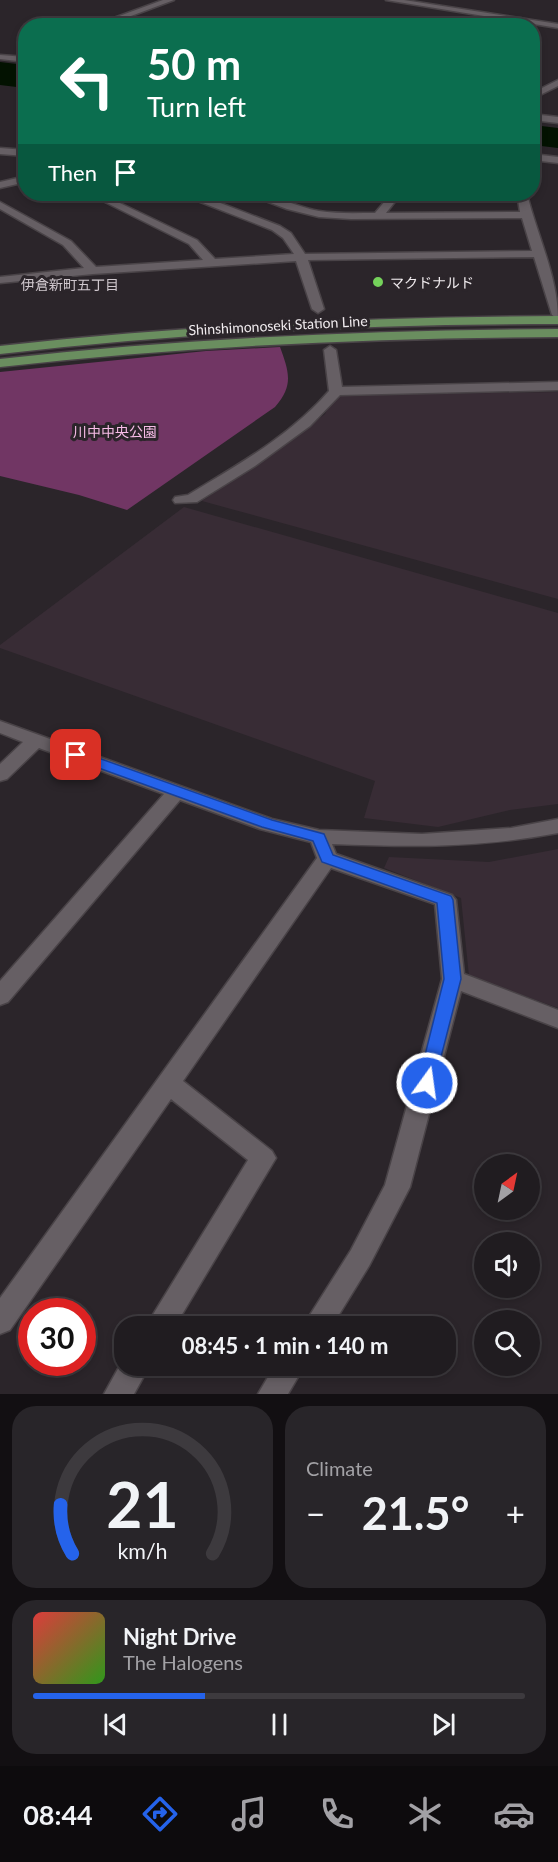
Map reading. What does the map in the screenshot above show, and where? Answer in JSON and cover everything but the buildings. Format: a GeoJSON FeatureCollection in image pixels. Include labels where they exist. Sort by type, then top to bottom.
{"type":"FeatureCollection","features":[{"type":"Feature","properties":{"kind":"main road","name":"Shinshimonoseki Station Line"},"geometry":{"type":"LineString","coordinates":[[0,350],[93,339],[276,326],[447,320],[558,320]]}},
{"type":"Feature","properties":{"kind":"main road","name":"Shinshimonoseki Station Line"},"geometry":{"type":"LineString","coordinates":[[0,363],[124,350],[304,337],[424,333],[558,333]]}},
{"type":"Feature","properties":{"kind":"street"},"geometry":{"type":"LineString","coordinates":[[118,18],[170,0]]}},
{"type":"Feature","properties":{"kind":"street"},"geometry":{"type":"LineString","coordinates":[[390,0],[506,18]]}},
{"type":"Feature","properties":{"kind":"street"},"geometry":{"type":"LineString","coordinates":[[540,23],[558,26]]}},
{"type":"Feature","properties":{"kind":"street"},"geometry":{"type":"LineString","coordinates":[[1,57],[18,52]]}},
{"type":"Feature","properties":{"kind":"street"},"geometry":{"type":"LineString","coordinates":[[1,57],[18,59]]}},
{"type":"Feature","properties":{"kind":"street"},"geometry":{"type":"LineString","coordinates":[[540,93],[558,83]]}},
{"type":"Feature","properties":{"kind":"street"},"geometry":{"type":"LineString","coordinates":[[540,118],[558,120]]}},
{"type":"Feature","properties":{"kind":"street"},"geometry":{"type":"LineString","coordinates":[[0,151],[18,152]]}},
{"type":"Feature","properties":{"kind":"street"},"geometry":{"type":"LineString","coordinates":[[540,159],[558,160]]}},
{"type":"Feature","properties":{"kind":"street"},"geometry":{"type":"LineString","coordinates":[[3,183],[18,180]]}},
{"type":"Feature","properties":{"kind":"street"},"geometry":{"type":"LineString","coordinates":[[108,201],[193,242],[211,262]]}},
{"type":"Feature","properties":{"kind":"street"},"geometry":{"type":"LineString","coordinates":[[207,201],[275,227],[294,241],[318,309]]}},
{"type":"Feature","properties":{"kind":"street"},"geometry":{"type":"LineString","coordinates":[[285,201],[319,214],[526,215]]}},
{"type":"Feature","properties":{"kind":"street"},"geometry":{"type":"LineString","coordinates":[[378,216],[390,201]]}},
{"type":"Feature","properties":{"kind":"street"},"geometry":{"type":"LineString","coordinates":[[523,201],[558,315]]}},
{"type":"Feature","properties":{"kind":"street"},"geometry":{"type":"LineString","coordinates":[[0,205],[68,243],[93,271]]}},
{"type":"Feature","properties":{"kind":"street"},"geometry":{"type":"LineString","coordinates":[[0,280],[93,271],[299,257],[540,254]]}},
{"type":"Feature","properties":{"kind":"street"},"geometry":{"type":"LineString","coordinates":[[180,500],[192,499],[282,442],[320,412],[336,391],[330,350]]}},
{"type":"Feature","properties":{"kind":"street"},"geometry":{"type":"LineString","coordinates":[[336,391],[558,386]]}},
{"type":"Feature","properties":{"kind":"street"},"geometry":{"type":"LineString","coordinates":[[0,727],[267,824],[445,900],[453,979],[422,1104],[397,1187],[360,1258],[323,1316]]}},
{"type":"Feature","properties":{"kind":"street"},"geometry":{"type":"LineString","coordinates":[[0,775],[36,740]]}},
{"type":"Feature","properties":{"kind":"street"},"geometry":{"type":"LineString","coordinates":[[0,996],[177,791]]}},
{"type":"Feature","properties":{"kind":"street"},"geometry":{"type":"LineString","coordinates":[[323,848],[511,835],[558,826]]}},
{"type":"Feature","properties":{"kind":"street"},"geometry":{"type":"LineString","coordinates":[[0,1321],[168,1083],[323,848]]}},
{"type":"Feature","properties":{"kind":"street"},"geometry":{"type":"LineString","coordinates":[[453,979],[558,1019]]}},
{"type":"Feature","properties":{"kind":"street"},"geometry":{"type":"LineString","coordinates":[[166,1316],[264,1158],[168,1083]]}},
{"type":"Feature","properties":{"kind":"street"},"geometry":{"type":"LineString","coordinates":[[118,1394],[129,1376]]}},
{"type":"Feature","properties":{"kind":"street"},"geometry":{"type":"LineString","coordinates":[[272,1394],[284,1376]]}},
{"type":"Feature","properties":{"kind":"shaded area"},"geometry":{"type":"Polygon","coordinates":[[[0,62],[18,64],[18,87],[0,85],[0,62]]]}},
{"type":"Feature","properties":{"kind":"shaded area"},"geometry":{"type":"Polygon","coordinates":[[[540,126],[558,128],[558,148],[540,146],[540,126]]]}},
{"type":"Feature","properties":{"kind":"shaded area"},"geometry":{"type":"Polygon","coordinates":[[[558,392],[558,599],[202,501],[288,443],[325,414],[332,398],[342,395],[558,392]]]}},
{"type":"Feature","properties":{"kind":"shaded area"},"geometry":{"type":"Polygon","coordinates":[[[184,507],[558,613],[558,804],[510,810],[438,827],[364,818],[375,781],[0,648],[0,645],[184,507]]]}},
{"type":"Feature","properties":{"kind":"shaded area"},"geometry":{"type":"Polygon","coordinates":[[[558,849],[558,1008],[469,976],[461,898],[384,868],[389,857],[489,862],[558,849]]]}},
{"type":"Feature","properties":{"kind":"green space","name":"川中中央公園"},"geometry":{"type":"Polygon","coordinates":[[[280,347],[288,378],[285,392],[275,407],[127,510],[79,495],[0,476],[0,372],[206,351],[280,347]]]}},
{"type":"Feature","properties":{"kind":"place","name":"マクドナルド"},"geometry":{"type":"Point","coordinates":[378,282]}},
{"type":"Feature","properties":{"kind":"district","name":"伊倉新町五丁目"},"geometry":{"type":"Point","coordinates":[70,284]}},
{"type":"Feature","properties":{"kind":"route"},"geometry":{"type":"LineString","coordinates":[[76,755],[267,824],[319,837],[327,859],[445,900],[453,979],[427,1083]]}}]}
